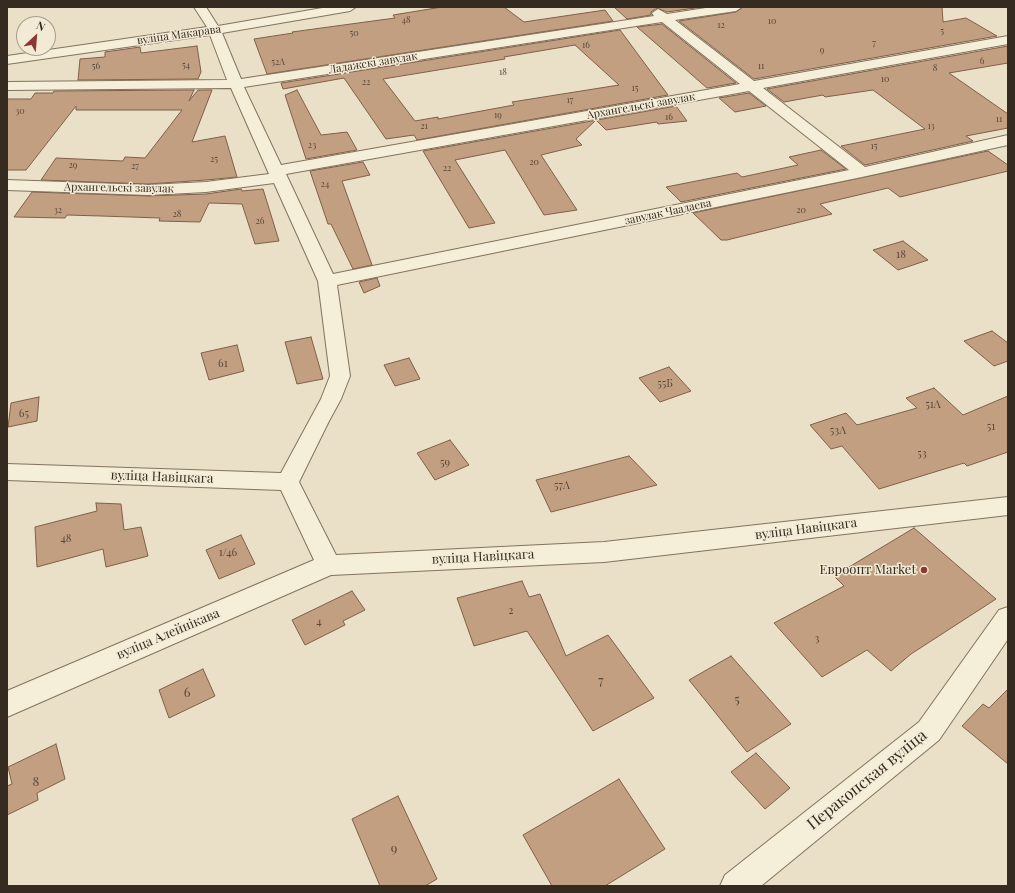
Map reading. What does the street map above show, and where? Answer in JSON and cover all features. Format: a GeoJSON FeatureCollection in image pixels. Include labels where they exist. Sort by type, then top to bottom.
{"type":"FeatureCollection","features":[{"type":"Feature","properties":{"kind":"street"},"geometry":{"type":"LineString","coordinates":[[200,7],[215,30],[236,84],[276,174],[327,282],[340,376],[332,399],[318,421],[288,482],[329,565]]}},
{"type":"Feature","properties":{"kind":"street","name":"вуліца Макарава"},"geometry":{"type":"LineString","coordinates":[[7,60],[215,30],[350,7]]}},
{"type":"Feature","properties":{"kind":"street"},"geometry":{"type":"LineString","coordinates":[[651,7],[750,86],[862,172]]}},
{"type":"Feature","properties":{"kind":"street","name":"Ладажскі завулак"},"geometry":{"type":"LineString","coordinates":[[7,86],[236,84],[736,7]]}},
{"type":"Feature","properties":{"kind":"street","name":"Архангельскі завулак"},"geometry":{"type":"LineString","coordinates":[[7,185],[148,190],[206,187],[750,86],[1008,40]]}},
{"type":"Feature","properties":{"kind":"street","name":"завулак Чаадаева"},"geometry":{"type":"LineString","coordinates":[[327,282],[862,172],[1008,140]]}},
{"type":"Feature","properties":{"kind":"street","name":"вуліца Навіцкага"},"geometry":{"type":"LineString","coordinates":[[7,472],[288,482]]}},
{"type":"Feature","properties":{"kind":"street","name":"вуліца Навіцкага"},"geometry":{"type":"LineString","coordinates":[[329,565],[604,552],[1008,506]]}},
{"type":"Feature","properties":{"kind":"street","name":"вуліца Алейнікава"},"geometry":{"type":"LineString","coordinates":[[7,704],[329,565]]}},
{"type":"Feature","properties":{"kind":"street","name":"Перакопская вуліца"},"geometry":{"type":"LineString","coordinates":[[736,886],[929,731],[1008,618]]}},
{"type":"Feature","properties":{"kind":"building"},"geometry":{"type":"Polygon","coordinates":[[[442,7],[504,7],[524,22],[605,10],[613,21],[267,74],[254,39],[293,33],[292,32],[395,18],[393,15],[442,7]]]}},
{"type":"Feature","properties":{"kind":"building"},"geometry":{"type":"Polygon","coordinates":[[[614,7],[702,7],[667,12],[657,8],[651,12],[651,15],[627,19],[614,7]]]}},
{"type":"Feature","properties":{"kind":"building"},"geometry":{"type":"Polygon","coordinates":[[[743,7],[942,7],[943,22],[966,18],[997,36],[754,79],[679,21],[736,12],[743,7]]]}},
{"type":"Feature","properties":{"kind":"building"},"geometry":{"type":"Polygon","coordinates":[[[662,24],[736,83],[707,88],[637,27],[662,24]]]}},
{"type":"Feature","properties":{"kind":"building"},"geometry":{"type":"Polygon","coordinates":[[[620,30],[668,95],[417,140],[414,135],[386,139],[344,78],[283,89],[281,83],[620,30]],[[575,45],[504,57],[505,59],[383,79],[415,121],[438,117],[438,119],[514,105],[512,102],[619,85],[575,45]]]}},
{"type":"Feature","properties":{"kind":"building"},"geometry":{"type":"Polygon","coordinates":[[[197,46],[201,72],[198,79],[78,80],[80,59],[105,57],[105,52],[140,47],[141,53],[197,46]]]}},
{"type":"Feature","properties":{"kind":"building"},"geometry":{"type":"Polygon","coordinates":[[[1008,46],[1008,63],[949,73],[1008,114],[1008,128],[966,136],[973,141],[865,165],[841,146],[925,129],[873,90],[825,97],[823,95],[784,102],[767,89],[1008,46]]]}},
{"type":"Feature","properties":{"kind":"building"},"geometry":{"type":"Polygon","coordinates":[[[194,90],[189,101],[198,90],[212,90],[192,142],[225,136],[237,177],[148,184],[41,180],[56,158],[123,161],[125,157],[145,158],[182,110],[76,110],[76,106],[26,170],[7,170],[7,99],[31,99],[35,93],[53,93],[54,91],[194,90]]]}},
{"type":"Feature","properties":{"kind":"building"},"geometry":{"type":"Polygon","coordinates":[[[297,90],[321,135],[347,132],[357,150],[306,159],[285,95],[297,90]]]}},
{"type":"Feature","properties":{"kind":"building"},"geometry":{"type":"Polygon","coordinates":[[[749,93],[766,106],[735,112],[719,98],[749,93]]]}},
{"type":"Feature","properties":{"kind":"building"},"geometry":{"type":"Polygon","coordinates":[[[676,106],[687,121],[658,124],[657,122],[606,130],[596,120],[676,106]]]}},
{"type":"Feature","properties":{"kind":"building"},"geometry":{"type":"Polygon","coordinates":[[[596,120],[576,139],[582,145],[541,155],[577,210],[544,215],[505,150],[455,160],[495,223],[469,228],[423,151],[596,120]]]}},
{"type":"Feature","properties":{"kind":"building"},"geometry":{"type":"Polygon","coordinates":[[[821,150],[846,169],[681,202],[666,187],[737,173],[742,177],[798,165],[789,157],[821,150]]]}},
{"type":"Feature","properties":{"kind":"building"},"geometry":{"type":"Polygon","coordinates":[[[988,151],[1008,165],[1008,171],[900,197],[888,188],[820,204],[832,214],[727,240],[721,240],[693,213],[988,151]]]}},
{"type":"Feature","properties":{"kind":"building"},"geometry":{"type":"Polygon","coordinates":[[[363,162],[370,175],[342,181],[372,265],[353,269],[331,224],[328,224],[310,171],[363,162]]]}},
{"type":"Feature","properties":{"kind":"building"},"geometry":{"type":"Polygon","coordinates":[[[241,189],[242,191],[263,189],[279,241],[255,244],[242,204],[209,203],[200,222],[159,221],[160,218],[67,215],[65,218],[14,217],[32,192],[148,196],[206,194],[241,189]]]}},
{"type":"Feature","properties":{"kind":"building"},"geometry":{"type":"Polygon","coordinates":[[[903,241],[928,260],[898,270],[873,250],[903,241]]]}},
{"type":"Feature","properties":{"kind":"building"},"geometry":{"type":"Polygon","coordinates":[[[377,278],[380,286],[364,293],[359,282],[377,278]]]}},
{"type":"Feature","properties":{"kind":"building"},"geometry":{"type":"Polygon","coordinates":[[[992,331],[1008,343],[1008,361],[994,366],[964,341],[992,331]]]}},
{"type":"Feature","properties":{"kind":"building"},"geometry":{"type":"Polygon","coordinates":[[[311,337],[323,379],[297,384],[285,342],[311,337]]]}},
{"type":"Feature","properties":{"kind":"building"},"geometry":{"type":"Polygon","coordinates":[[[237,345],[244,371],[209,380],[201,353],[237,345]]]}},
{"type":"Feature","properties":{"kind":"building"},"geometry":{"type":"Polygon","coordinates":[[[409,358],[420,379],[395,386],[384,365],[409,358]]]}},
{"type":"Feature","properties":{"kind":"building"},"geometry":{"type":"Polygon","coordinates":[[[669,367],[691,391],[660,402],[639,378],[669,367]]]}},
{"type":"Feature","properties":{"kind":"building"},"geometry":{"type":"Polygon","coordinates":[[[934,388],[963,415],[1008,396],[1008,452],[967,466],[964,463],[879,489],[842,446],[831,449],[810,425],[846,413],[857,425],[917,408],[906,398],[934,388]]]}},
{"type":"Feature","properties":{"kind":"building"},"geometry":{"type":"Polygon","coordinates":[[[39,397],[37,421],[8,427],[11,403],[39,397]]]}},
{"type":"Feature","properties":{"kind":"building"},"geometry":{"type":"Polygon","coordinates":[[[450,440],[469,465],[435,480],[417,453],[450,440]]]}},
{"type":"Feature","properties":{"kind":"building"},"geometry":{"type":"Polygon","coordinates":[[[629,456],[657,485],[551,512],[536,480],[629,456]]]}},
{"type":"Feature","properties":{"kind":"building"},"geometry":{"type":"Polygon","coordinates":[[[96,503],[121,504],[124,530],[141,527],[148,556],[106,567],[103,549],[37,567],[35,527],[97,511],[96,503]]]}},
{"type":"Feature","properties":{"kind":"building"},"geometry":{"type":"Polygon","coordinates":[[[914,528],[996,599],[911,654],[891,671],[867,650],[822,677],[774,623],[844,586],[834,576],[914,528]]]}},
{"type":"Feature","properties":{"kind":"building"},"geometry":{"type":"Polygon","coordinates":[[[241,535],[255,564],[219,579],[206,550],[241,535]]]}},
{"type":"Feature","properties":{"kind":"building"},"geometry":{"type":"Polygon","coordinates":[[[522,581],[529,597],[540,594],[566,656],[608,635],[654,698],[593,731],[527,631],[474,646],[457,598],[522,581]]]}},
{"type":"Feature","properties":{"kind":"building"},"geometry":{"type":"Polygon","coordinates":[[[352,591],[365,610],[343,621],[345,625],[305,645],[292,620],[352,591]]]}},
{"type":"Feature","properties":{"kind":"building"},"geometry":{"type":"Polygon","coordinates":[[[731,656],[791,724],[747,752],[689,680],[731,656]]]}},
{"type":"Feature","properties":{"kind":"building"},"geometry":{"type":"Polygon","coordinates":[[[203,669],[215,696],[169,718],[159,690],[203,669]]]}},
{"type":"Feature","properties":{"kind":"building"},"geometry":{"type":"Polygon","coordinates":[[[1008,689],[1008,764],[962,726],[983,704],[989,708],[1008,689]]]}},
{"type":"Feature","properties":{"kind":"building"},"geometry":{"type":"Polygon","coordinates":[[[56,744],[65,779],[37,793],[38,800],[7,815],[7,786],[12,784],[8,767],[56,744]]]}},
{"type":"Feature","properties":{"kind":"building"},"geometry":{"type":"Polygon","coordinates":[[[756,753],[790,788],[765,809],[731,772],[756,753]]]}},
{"type":"Feature","properties":{"kind":"building"},"geometry":{"type":"Polygon","coordinates":[[[619,779],[665,849],[605,886],[552,886],[523,835],[619,779]]]}},
{"type":"Feature","properties":{"kind":"building"},"geometry":{"type":"Polygon","coordinates":[[[398,796],[437,879],[425,886],[380,886],[352,819],[398,796]]]}},
{"type":"Feature","properties":{"kind":"place","name":"Евроопт Market"},"geometry":{"type":"Point","coordinates":[924,570]}}]}
